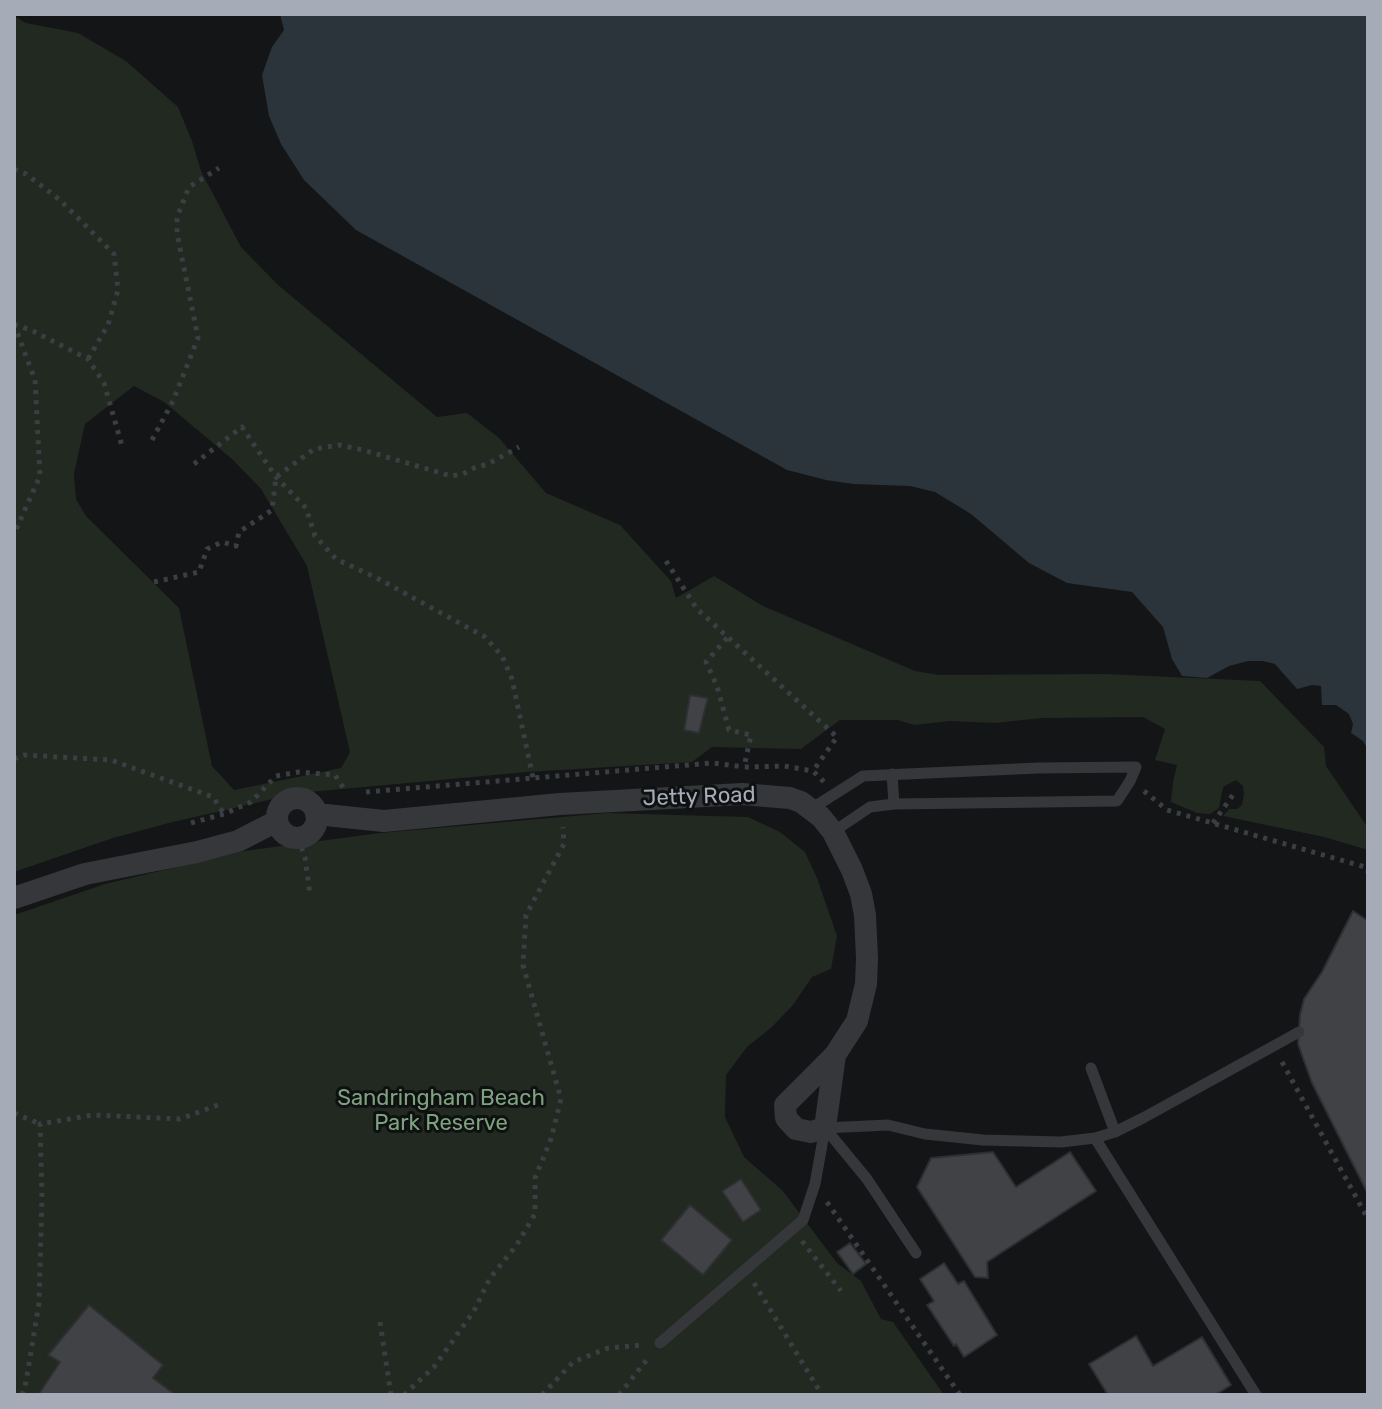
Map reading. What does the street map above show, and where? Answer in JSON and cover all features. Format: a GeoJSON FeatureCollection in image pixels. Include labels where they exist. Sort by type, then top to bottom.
{"type":"FeatureCollection","features":[{"type":"Feature","properties":{"kind":"street","name":"Jetty Road"},"geometry":{"type":"LineString","coordinates":[[316,814],[384,821],[560,804],[742,794],[790,798],[801,802],[821,817],[833,832],[852,870],[865,915],[867,958],[866,984],[857,1021],[835,1055],[785,1105],[786,1118],[796,1129],[811,1132],[825,1128],[835,1055]]}},
{"type":"Feature","properties":{"kind":"street"},"geometry":{"type":"LineString","coordinates":[[290,799],[304,799],[316,814],[313,830],[298,838],[282,832],[277,821],[280,808],[290,799]]}},
{"type":"Feature","properties":{"kind":"street"},"geometry":{"type":"LineString","coordinates":[[14,898],[85,874],[238,841],[277,821]]}},
{"type":"Feature","properties":{"kind":"lane"},"geometry":{"type":"LineString","coordinates":[[811,809],[863,776],[1136,767],[1117,801],[894,804],[870,807],[833,832]]}},
{"type":"Feature","properties":{"kind":"lane"},"geometry":{"type":"LineString","coordinates":[[892,774],[894,804]]}},
{"type":"Feature","properties":{"kind":"lane"},"geometry":{"type":"LineString","coordinates":[[825,1128],[888,1125],[925,1134],[983,1140],[1061,1142],[1095,1138],[1115,1132],[1299,1032]]}},
{"type":"Feature","properties":{"kind":"lane"},"geometry":{"type":"LineString","coordinates":[[1091,1068],[1115,1132]]}},
{"type":"Feature","properties":{"kind":"lane"},"geometry":{"type":"LineString","coordinates":[[825,1128],[867,1179],[916,1253]]}},
{"type":"Feature","properties":{"kind":"lane","name":"Jetty Road"},"geometry":{"type":"LineString","coordinates":[[660,1343],[803,1220],[815,1184],[825,1128]]}},
{"type":"Feature","properties":{"kind":"lane"},"geometry":{"type":"LineString","coordinates":[[1095,1138],[1256,1395]]}},
{"type":"Feature","properties":{"kind":"path"},"geometry":{"type":"LineString","coordinates":[[152,440],[173,401],[198,338],[177,233],[177,217],[189,187],[219,168]]}},
{"type":"Feature","properties":{"kind":"path"},"geometry":{"type":"LineString","coordinates":[[14,169],[26,174],[60,200],[114,254],[118,290],[108,325],[88,359]]}},
{"type":"Feature","properties":{"kind":"path"},"geometry":{"type":"LineString","coordinates":[[14,324],[88,359],[104,383],[122,446]]}},
{"type":"Feature","properties":{"kind":"path"},"geometry":{"type":"LineString","coordinates":[[14,324],[35,380],[40,476],[14,534]]}},
{"type":"Feature","properties":{"kind":"path"},"geometry":{"type":"LineString","coordinates":[[194,464],[242,427],[276,477],[306,508],[315,536],[336,559],[485,637],[502,656],[512,679],[533,778]]}},
{"type":"Feature","properties":{"kind":"path"},"geometry":{"type":"LineString","coordinates":[[154,582],[199,572],[207,549],[222,542],[236,546],[239,532],[272,510],[276,477],[314,449],[339,445],[451,476],[488,464],[519,447]]}},
{"type":"Feature","properties":{"kind":"path"},"geometry":{"type":"LineString","coordinates":[[666,561],[697,609],[837,737],[813,771]]}},
{"type":"Feature","properties":{"kind":"path"},"geometry":{"type":"LineString","coordinates":[[727,638],[706,662],[717,686],[729,730],[751,735],[744,767]]}},
{"type":"Feature","properties":{"kind":"path"},"geometry":{"type":"LineString","coordinates":[[14,759],[24,755],[111,760],[213,797],[224,814]]}},
{"type":"Feature","properties":{"kind":"path"},"geometry":{"type":"LineString","coordinates":[[363,793],[712,763],[744,767],[784,766],[813,771],[833,794]]}},
{"type":"Feature","properties":{"kind":"path"},"geometry":{"type":"LineString","coordinates":[[191,823],[224,814],[251,802],[276,776],[299,772],[335,775],[347,794]]}},
{"type":"Feature","properties":{"kind":"path"},"geometry":{"type":"LineString","coordinates":[[1130,781],[1167,810],[1365,867],[1368,872]]}},
{"type":"Feature","properties":{"kind":"path"},"geometry":{"type":"LineString","coordinates":[[1213,823],[1235,792]]}},
{"type":"Feature","properties":{"kind":"path"},"geometry":{"type":"LineString","coordinates":[[404,1395],[434,1367],[474,1311],[490,1278],[516,1246],[535,1214],[535,1178],[551,1139],[561,1099],[523,965],[526,915],[564,844],[560,804]]}},
{"type":"Feature","properties":{"kind":"path"},"geometry":{"type":"LineString","coordinates":[[298,838],[305,857],[310,895]]}},
{"type":"Feature","properties":{"kind":"path"},"geometry":{"type":"LineString","coordinates":[[1274,1047],[1368,1219]]}},
{"type":"Feature","properties":{"kind":"path"},"geometry":{"type":"LineString","coordinates":[[14,1113],[40,1124],[93,1115],[180,1119],[218,1105]]}},
{"type":"Feature","properties":{"kind":"path"},"geometry":{"type":"LineString","coordinates":[[22,1395],[39,1303],[42,1197],[40,1124]]}},
{"type":"Feature","properties":{"kind":"path"},"geometry":{"type":"LineString","coordinates":[[815,1184],[960,1395]]}},
{"type":"Feature","properties":{"kind":"path"},"geometry":{"type":"LineString","coordinates":[[792,1229],[841,1291]]}},
{"type":"Feature","properties":{"kind":"path"},"geometry":{"type":"LineString","coordinates":[[745,1269],[822,1395]]}},
{"type":"Feature","properties":{"kind":"path"},"geometry":{"type":"LineString","coordinates":[[380,1322],[391,1395]]}},
{"type":"Feature","properties":{"kind":"path"},"geometry":{"type":"LineString","coordinates":[[542,1395],[573,1362],[608,1348],[660,1343]]}},
{"type":"Feature","properties":{"kind":"path"},"geometry":{"type":"LineString","coordinates":[[619,1395],[660,1343]]}},
{"type":"Feature","properties":{"kind":"green space"},"geometry":{"type":"Polygon","coordinates":[[[14,16],[26,23],[78,33],[126,61],[178,107],[201,171],[241,247],[278,285],[437,417],[467,413],[499,438],[546,493],[620,525],[671,581],[676,598],[714,576],[763,606],[915,671],[939,675],[1104,674],[1260,681],[1324,747],[1326,766],[1368,830],[1368,850],[1324,837],[1223,816],[1229,809],[1242,805],[1243,786],[1236,780],[1223,787],[1219,808],[1210,814],[1197,813],[1171,802],[1177,765],[1155,760],[1165,729],[1143,717],[1042,718],[995,723],[950,721],[914,725],[898,720],[840,720],[801,749],[712,747],[692,762],[527,772],[299,793],[113,838],[14,872],[14,16]],[[134,386],[85,424],[74,474],[76,499],[86,516],[179,608],[212,766],[234,790],[341,768],[350,752],[307,566],[261,489],[232,459],[164,402],[134,386]]]}},
{"type":"Feature","properties":{"kind":"green space","name":"Sandringham Beach Park Reserve"},"geometry":{"type":"Polygon","coordinates":[[[607,813],[748,817],[780,832],[805,852],[837,936],[831,969],[812,977],[793,1005],[747,1047],[726,1075],[725,1117],[744,1157],[783,1191],[837,1263],[861,1281],[881,1319],[893,1322],[944,1395],[14,1395],[14,915],[105,884],[244,851],[380,833],[607,813]]]}},
{"type":"Feature","properties":{"kind":"shaded area"},"geometry":{"type":"Polygon","coordinates":[[[280,14],[1368,14],[1368,750],[1363,741],[1351,733],[1353,724],[1349,714],[1336,705],[1322,705],[1321,686],[1297,689],[1275,664],[1263,661],[1229,666],[1207,678],[1182,676],[1172,659],[1163,627],[1132,592],[1067,583],[1029,563],[971,514],[935,492],[910,486],[826,480],[787,470],[356,230],[304,180],[281,144],[269,116],[262,75],[272,47],[284,30],[280,14]]]}},
{"type":"Feature","properties":{"kind":"building"},"geometry":{"type":"Polygon","coordinates":[[[690,695],[708,698],[699,733],[684,730],[690,695]]]}},
{"type":"Feature","properties":{"kind":"building"},"geometry":{"type":"Polygon","coordinates":[[[1353,911],[1368,921],[1368,1194],[1312,1083],[1298,1044],[1304,999],[1322,972],[1353,911]]]}},
{"type":"Feature","properties":{"kind":"building"},"geometry":{"type":"Polygon","coordinates":[[[993,1152],[1016,1187],[1070,1152],[1096,1191],[987,1262],[988,1278],[975,1277],[917,1187],[931,1158],[993,1152]]]}},
{"type":"Feature","properties":{"kind":"building"},"geometry":{"type":"Polygon","coordinates":[[[741,1179],[761,1210],[743,1222],[722,1191],[741,1179]]]}},
{"type":"Feature","properties":{"kind":"building"},"geometry":{"type":"Polygon","coordinates":[[[690,1205],[732,1240],[703,1275],[661,1240],[690,1205]]]}},
{"type":"Feature","properties":{"kind":"building"},"geometry":{"type":"Polygon","coordinates":[[[850,1243],[866,1264],[853,1274],[837,1252],[850,1243]]]}},
{"type":"Feature","properties":{"kind":"building"},"geometry":{"type":"Polygon","coordinates":[[[944,1263],[958,1284],[964,1281],[997,1335],[964,1357],[927,1305],[934,1301],[920,1279],[944,1263]]]}},
{"type":"Feature","properties":{"kind":"building"},"geometry":{"type":"Polygon","coordinates":[[[89,1305],[163,1365],[153,1378],[173,1395],[38,1395],[60,1362],[48,1355],[89,1305]]]}},
{"type":"Feature","properties":{"kind":"building"},"geometry":{"type":"Polygon","coordinates":[[[1136,1336],[1153,1366],[1202,1337],[1231,1385],[1215,1395],[1108,1395],[1089,1364],[1136,1336]]]}}]}
